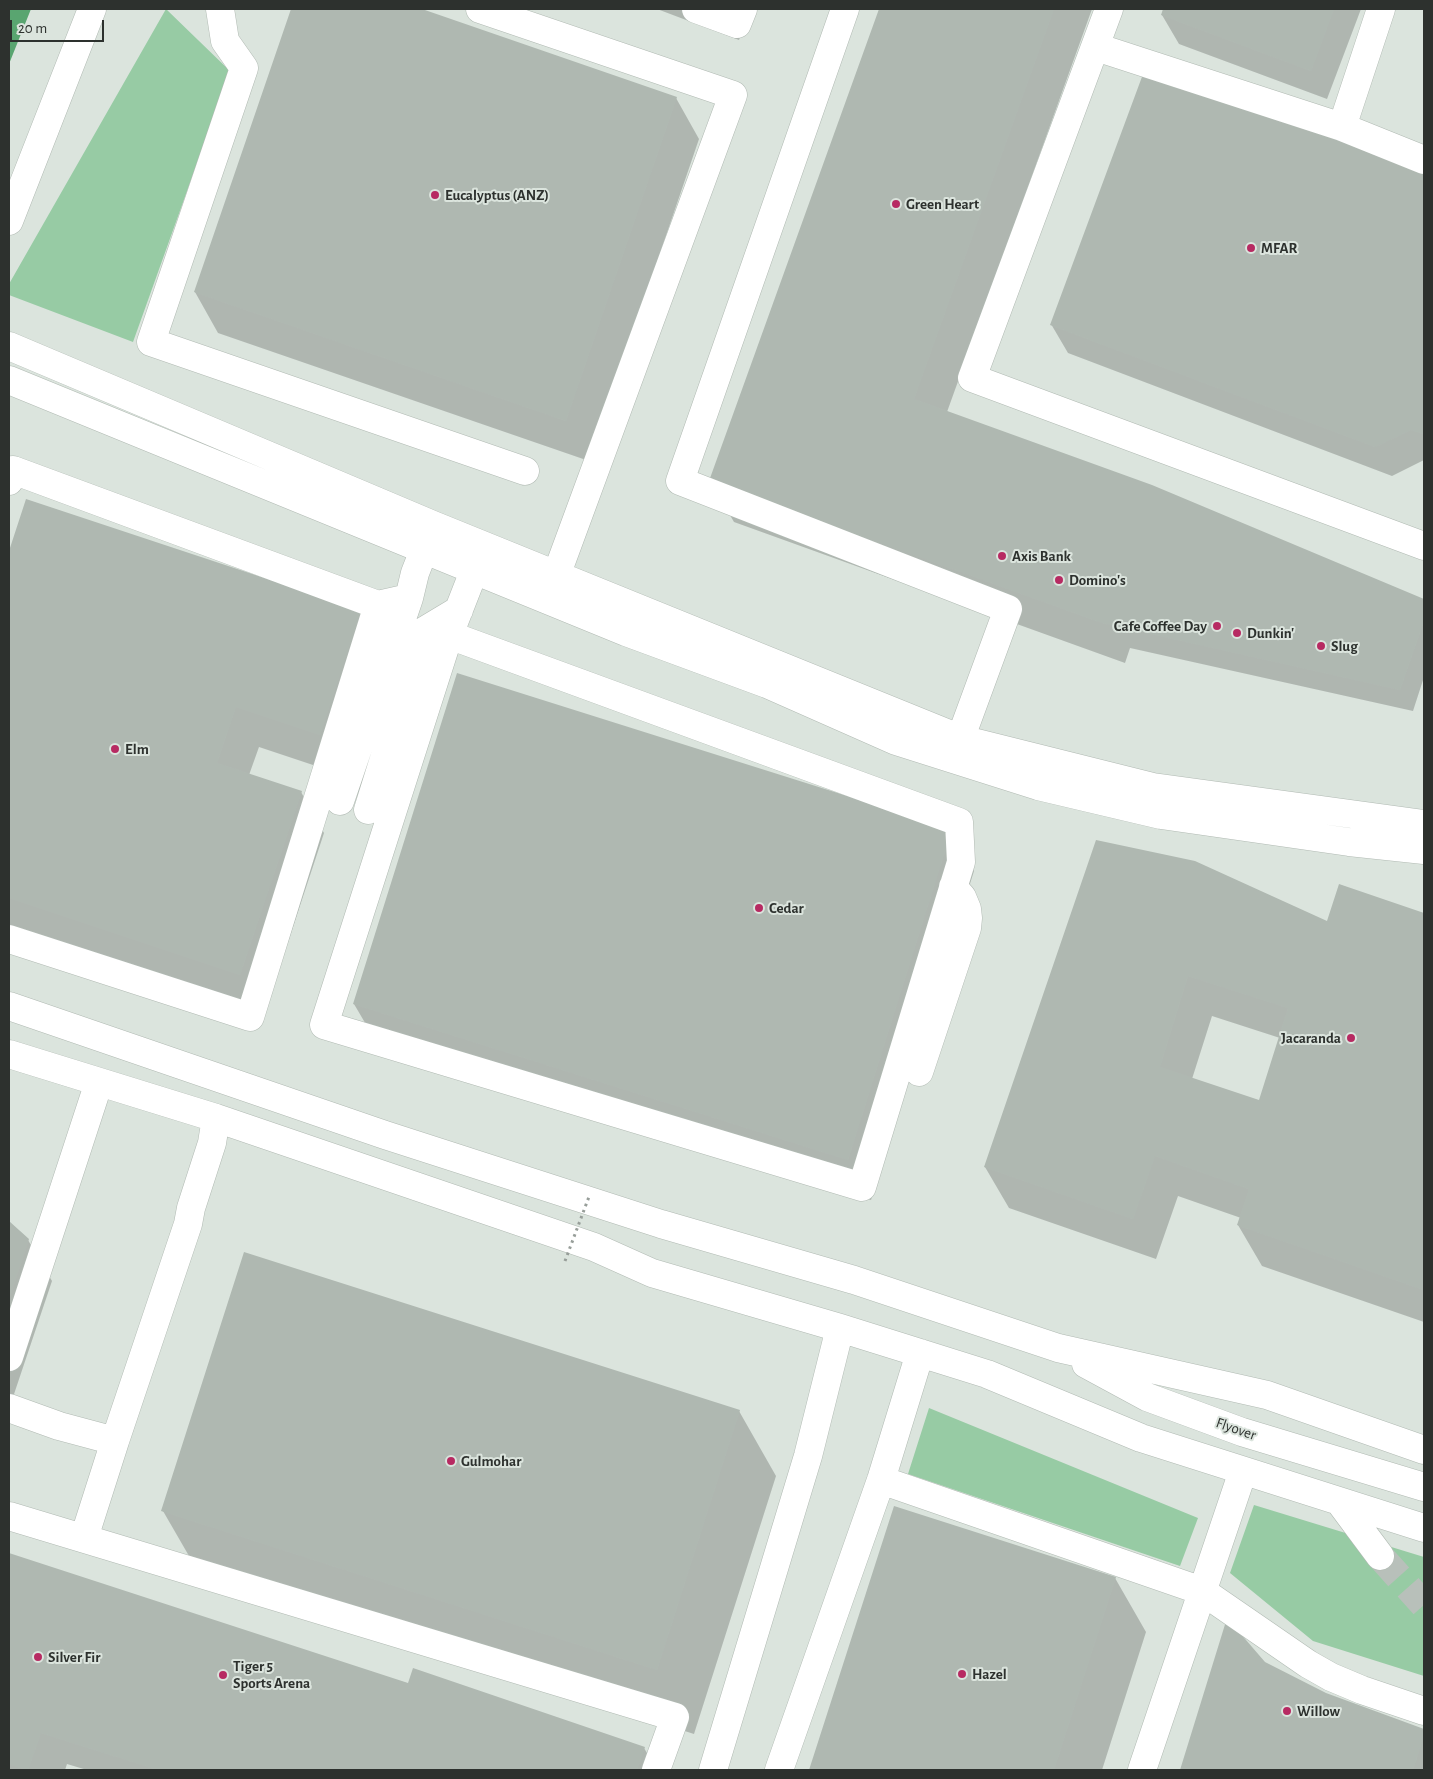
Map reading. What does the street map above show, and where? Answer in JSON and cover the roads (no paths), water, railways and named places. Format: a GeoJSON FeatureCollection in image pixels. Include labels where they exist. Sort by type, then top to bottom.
{"type":"FeatureCollection","features":[{"type":"Feature","properties":{"kind":"street"},"geometry":{"type":"LineString","coordinates":[[9,221],[92,9]]}},
{"type":"Feature","properties":{"kind":"street"},"geometry":{"type":"LineString","coordinates":[[220,9],[226,41],[244,68],[151,342],[525,471]]}},
{"type":"Feature","properties":{"kind":"street"},"geometry":{"type":"LineString","coordinates":[[480,9],[734,95],[556,576]]}},
{"type":"Feature","properties":{"kind":"street"},"geometry":{"type":"LineString","coordinates":[[696,9],[737,24],[743,9]]}},
{"type":"Feature","properties":{"kind":"street"},"geometry":{"type":"LineString","coordinates":[[845,9],[680,481],[1008,609],[957,749]]}},
{"type":"Feature","properties":{"kind":"street"},"geometry":{"type":"LineString","coordinates":[[1109,9],[972,378],[1424,546]]}},
{"type":"Feature","properties":{"kind":"street"},"geometry":{"type":"LineString","coordinates":[[1342,127],[1381,9]]}},
{"type":"Feature","properties":{"kind":"street"},"geometry":{"type":"LineString","coordinates":[[1096,47],[1342,127],[1424,160]]}},
{"type":"Feature","properties":{"kind":"street"},"geometry":{"type":"LineString","coordinates":[[9,346],[556,576],[957,749],[1038,786],[1161,815],[1349,842],[1424,850]]}},
{"type":"Feature","properties":{"kind":"street"},"geometry":{"type":"LineString","coordinates":[[9,380],[626,632],[767,684],[896,741],[957,749],[1153,787],[1423,819]]}},
{"type":"Feature","properties":{"kind":"street"},"geometry":{"type":"LineString","coordinates":[[9,481],[13,470],[378,605],[409,598]]}},
{"type":"Feature","properties":{"kind":"street"},"geometry":{"type":"LineString","coordinates":[[340,801],[424,550]]}},
{"type":"Feature","properties":{"kind":"street"},"geometry":{"type":"LineString","coordinates":[[449,634],[959,822],[961,862],[862,1187],[324,1025],[449,634],[474,571]]}},
{"type":"Feature","properties":{"kind":"street"},"geometry":{"type":"LineString","coordinates":[[9,939],[250,1017],[378,605]]}},
{"type":"Feature","properties":{"kind":"street"},"geometry":{"type":"LineString","coordinates":[[368,810],[424,631],[459,610]]}},
{"type":"Feature","properties":{"kind":"street"},"geometry":{"type":"LineString","coordinates":[[919,1072],[967,928],[967,909],[962,897],[953,888]]}},
{"type":"Feature","properties":{"kind":"street"},"geometry":{"type":"LineString","coordinates":[[9,1006],[385,1135],[661,1224],[854,1280],[1058,1348],[1267,1395],[1424,1450]]}},
{"type":"Feature","properties":{"kind":"street"},"geometry":{"type":"LineString","coordinates":[[9,1054],[216,1118],[594,1247],[652,1273],[840,1328],[986,1374],[1141,1438],[1424,1528]]}},
{"type":"Feature","properties":{"kind":"street"},"geometry":{"type":"LineString","coordinates":[[9,1357],[99,1082]]}},
{"type":"Feature","properties":{"kind":"street"},"geometry":{"type":"LineString","coordinates":[[84,1538],[188,1224],[191,1208],[212,1143],[216,1118]]}},
{"type":"Feature","properties":{"kind":"street"},"geometry":{"type":"LineString","coordinates":[[714,1770],[808,1456],[840,1328]]}},
{"type":"Feature","properties":{"kind":"street","name":"Flyover"},"geometry":{"type":"LineString","coordinates":[[1058,1348],[1147,1397],[1242,1432],[1424,1487]]}},
{"type":"Feature","properties":{"kind":"street"},"geometry":{"type":"LineString","coordinates":[[779,1770],[881,1480],[920,1353]]}},
{"type":"Feature","properties":{"kind":"street"},"geometry":{"type":"LineString","coordinates":[[9,1408],[59,1426],[115,1441]]}},
{"type":"Feature","properties":{"kind":"street"},"geometry":{"type":"LineString","coordinates":[[1142,1770],[1243,1471]]}},
{"type":"Feature","properties":{"kind":"street"},"geometry":{"type":"LineString","coordinates":[[881,1480],[1202,1591],[1308,1664],[1362,1690],[1424,1711]]}},
{"type":"Feature","properties":{"kind":"street"},"geometry":{"type":"LineString","coordinates":[[1339,1501],[1380,1556]]}},
{"type":"Feature","properties":{"kind":"street"},"geometry":{"type":"LineString","coordinates":[[9,1516],[675,1717],[656,1770]]}},
{"type":"Feature","properties":{"kind":"tunnel"},"geometry":{"type":"LineString","coordinates":[[1380,1556],[1424,1605]]}},
{"type":"Feature","properties":{"kind":"place","name":"Eucalyptus (ANZ)"},"geometry":{"type":"Point","coordinates":[435,195]}},
{"type":"Feature","properties":{"kind":"place","name":"Green Heart"},"geometry":{"type":"Point","coordinates":[896,204]}},
{"type":"Feature","properties":{"kind":"place","name":"MFAR"},"geometry":{"type":"Point","coordinates":[1251,248]}},
{"type":"Feature","properties":{"kind":"place","name":"Axis Bank"},"geometry":{"type":"Point","coordinates":[1002,556]}},
{"type":"Feature","properties":{"kind":"place","name":"Domino's"},"geometry":{"type":"Point","coordinates":[1059,580]}},
{"type":"Feature","properties":{"kind":"place","name":"Cafe Coffee Day"},"geometry":{"type":"Point","coordinates":[1217,626]}},
{"type":"Feature","properties":{"kind":"place","name":"Dunkin'"},"geometry":{"type":"Point","coordinates":[1237,633]}},
{"type":"Feature","properties":{"kind":"place","name":"Slug"},"geometry":{"type":"Point","coordinates":[1321,646]}},
{"type":"Feature","properties":{"kind":"place","name":"Elm"},"geometry":{"type":"Point","coordinates":[115,749]}},
{"type":"Feature","properties":{"kind":"place","name":"Cedar"},"geometry":{"type":"Point","coordinates":[759,908]}},
{"type":"Feature","properties":{"kind":"place","name":"Jacaranda"},"geometry":{"type":"Point","coordinates":[1351,1038]}},
{"type":"Feature","properties":{"kind":"place","name":"Gulmohar"},"geometry":{"type":"Point","coordinates":[451,1461]}},
{"type":"Feature","properties":{"kind":"place","name":"Silver Fir"},"geometry":{"type":"Point","coordinates":[38,1657]}},
{"type":"Feature","properties":{"kind":"place","name":"Hazel"},"geometry":{"type":"Point","coordinates":[962,1674]}},
{"type":"Feature","properties":{"kind":"place","name":"Tiger 5 Sports Arena"},"geometry":{"type":"Point","coordinates":[223,1675]}},
{"type":"Feature","properties":{"kind":"place","name":"Willow"},"geometry":{"type":"Point","coordinates":[1287,1711]}}]}
